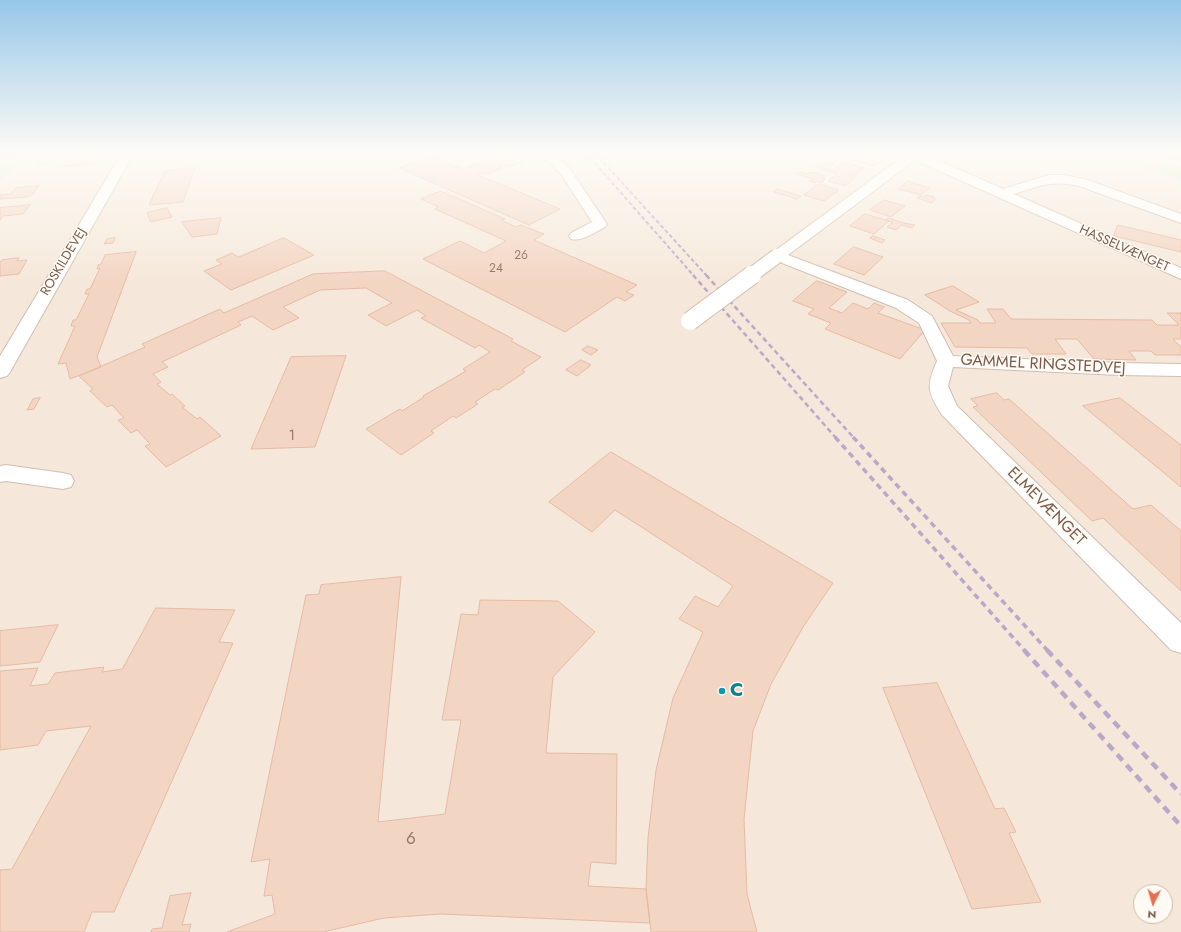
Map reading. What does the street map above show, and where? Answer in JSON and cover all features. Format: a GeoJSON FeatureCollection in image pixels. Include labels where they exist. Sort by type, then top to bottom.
{"type":"FeatureCollection","features":[{"type":"Feature","properties":{"kind":"street","name":"ROSKILDEVEJ"},"geometry":{"type":"LineString","coordinates":[[0,372],[103,196]]}},
{"type":"Feature","properties":{"kind":"street"},"geometry":{"type":"LineString","coordinates":[[576,236],[600,224],[582,196]]}},
{"type":"Feature","properties":{"kind":"street"},"geometry":{"type":"LineString","coordinates":[[690,321],[856,196]]}},
{"type":"Feature","properties":{"kind":"street","name":"HASSELVÆNGET"},"geometry":{"type":"LineString","coordinates":[[1008,196],[1181,274]]}},
{"type":"Feature","properties":{"kind":"street"},"geometry":{"type":"LineString","coordinates":[[1120,196],[1181,219]]}},
{"type":"Feature","properties":{"kind":"street","name":"GAMMEL RINGSTEDVEJ"},"geometry":{"type":"LineString","coordinates":[[777,256],[902,304],[916,312],[926,320],[946,361],[1181,370]]}},
{"type":"Feature","properties":{"kind":"street","name":"ELMEVÆNGET"},"geometry":{"type":"LineString","coordinates":[[946,361],[938,383],[938,392],[949,410],[1181,641]]}},
{"type":"Feature","properties":{"kind":"street"},"geometry":{"type":"LineString","coordinates":[[0,474],[6,473],[63,481]]}},
{"type":"Feature","properties":{"kind":"shaded area"},"geometry":{"type":"Polygon","coordinates":[[[0,196],[1181,196],[1181,932],[0,932],[0,196]]]}},
{"type":"Feature","properties":{"kind":"building"},"geometry":{"type":"Polygon","coordinates":[[[0,196],[29,196],[28,197],[0,199],[0,196]]]}},
{"type":"Feature","properties":{"kind":"building"},"geometry":{"type":"Polygon","coordinates":[[[153,196],[185,196],[183,202],[149,205],[153,196]]]}},
{"type":"Feature","properties":{"kind":"building"},"geometry":{"type":"Polygon","coordinates":[[[427,196],[454,196],[505,219],[501,220],[516,227],[521,225],[544,234],[534,240],[637,285],[626,292],[634,295],[625,301],[617,297],[565,332],[423,259],[460,241],[484,253],[506,241],[435,209],[439,207],[421,199],[427,196]]]}},
{"type":"Feature","properties":{"kind":"building"},"geometry":{"type":"Polygon","coordinates":[[[464,196],[530,196],[560,209],[529,225],[464,196]]]}},
{"type":"Feature","properties":{"kind":"building"},"geometry":{"type":"Polygon","coordinates":[[[789,196],[800,196],[797,199],[789,196]]]}},
{"type":"Feature","properties":{"kind":"building"},"geometry":{"type":"Polygon","coordinates":[[[809,196],[830,196],[824,201],[809,196]]]}},
{"type":"Feature","properties":{"kind":"building"},"geometry":{"type":"Polygon","coordinates":[[[932,196],[934,197],[933,199],[936,199],[932,203],[917,198],[932,196]]]}},
{"type":"Feature","properties":{"kind":"building"},"geometry":{"type":"Polygon","coordinates":[[[884,200],[905,206],[891,217],[870,210],[884,200]]]}},
{"type":"Feature","properties":{"kind":"building"},"geometry":{"type":"Polygon","coordinates":[[[30,205],[23,214],[3,216],[0,220],[0,208],[30,205]]]}},
{"type":"Feature","properties":{"kind":"building"},"geometry":{"type":"Polygon","coordinates":[[[167,208],[172,217],[151,222],[147,213],[167,208]]]}},
{"type":"Feature","properties":{"kind":"building"},"geometry":{"type":"Polygon","coordinates":[[[865,214],[889,221],[874,234],[850,226],[865,214]]]}},
{"type":"Feature","properties":{"kind":"building"},"geometry":{"type":"Polygon","coordinates":[[[221,218],[217,234],[192,237],[182,222],[221,218]]]}},
{"type":"Feature","properties":{"kind":"building"},"geometry":{"type":"Polygon","coordinates":[[[888,218],[915,225],[912,228],[902,225],[896,230],[887,227],[893,222],[886,220],[888,218]]]}},
{"type":"Feature","properties":{"kind":"building"},"geometry":{"type":"Polygon","coordinates":[[[1118,225],[1181,240],[1181,252],[1114,236],[1118,225]]]}},
{"type":"Feature","properties":{"kind":"building"},"geometry":{"type":"Polygon","coordinates":[[[873,236],[885,240],[882,243],[870,238],[873,236]]]}},
{"type":"Feature","properties":{"kind":"building"},"geometry":{"type":"Polygon","coordinates":[[[115,238],[113,243],[104,244],[107,239],[115,238]]]}},
{"type":"Feature","properties":{"kind":"building"},"geometry":{"type":"Polygon","coordinates":[[[284,238],[314,255],[231,290],[204,271],[222,264],[216,260],[232,253],[238,257],[284,238]]]}},
{"type":"Feature","properties":{"kind":"building"},"geometry":{"type":"Polygon","coordinates":[[[854,247],[883,257],[864,275],[834,264],[854,247]]]}},
{"type":"Feature","properties":{"kind":"building"},"geometry":{"type":"Polygon","coordinates":[[[136,252],[97,357],[101,367],[70,379],[66,363],[58,364],[75,326],[71,326],[73,320],[76,320],[89,294],[85,294],[87,289],[90,289],[100,268],[97,269],[98,265],[101,264],[105,255],[136,252]]]}},
{"type":"Feature","properties":{"kind":"building"},"geometry":{"type":"Polygon","coordinates":[[[19,258],[17,261],[27,260],[19,274],[0,276],[0,262],[2,260],[19,258]]]}},
{"type":"Feature","properties":{"kind":"building"},"geometry":{"type":"Polygon","coordinates":[[[385,271],[513,339],[511,341],[541,357],[522,370],[525,372],[498,390],[495,389],[475,402],[478,404],[456,418],[453,416],[431,431],[434,433],[401,455],[366,429],[400,409],[402,411],[424,397],[423,396],[466,371],[463,369],[490,352],[479,345],[475,348],[421,318],[426,316],[417,310],[386,326],[368,315],[392,303],[366,288],[320,290],[283,307],[299,318],[273,330],[252,316],[238,322],[241,325],[162,362],[168,367],[153,374],[161,382],[157,384],[170,395],[172,394],[185,406],[182,407],[197,419],[200,417],[221,436],[166,467],[145,446],[150,444],[137,430],[131,433],[118,420],[124,418],[112,405],[107,407],[90,391],[93,389],[79,376],[145,347],[142,344],[220,309],[224,313],[313,274],[385,271]]]}},
{"type":"Feature","properties":{"kind":"building"},"geometry":{"type":"Polygon","coordinates":[[[817,281],[847,292],[829,308],[842,313],[853,303],[868,309],[874,303],[884,307],[878,313],[925,330],[900,359],[825,329],[831,323],[808,314],[814,309],[793,301],[817,281]]]}},
{"type":"Feature","properties":{"kind":"building"},"geometry":{"type":"Polygon","coordinates":[[[953,286],[979,302],[956,310],[978,320],[980,323],[996,323],[987,309],[1003,309],[1011,319],[1152,320],[1157,325],[1179,325],[1167,313],[1181,313],[1181,339],[1173,339],[1181,347],[1181,355],[1155,355],[1151,351],[1129,351],[1136,360],[1094,359],[1077,339],[1055,339],[1066,354],[1032,354],[1027,348],[955,347],[941,323],[971,323],[969,320],[950,311],[925,295],[953,286]]]}},
{"type":"Feature","properties":{"kind":"building"},"geometry":{"type":"Polygon","coordinates":[[[588,346],[598,350],[591,355],[582,350],[588,346]]]}},
{"type":"Feature","properties":{"kind":"building"},"geometry":{"type":"Polygon","coordinates":[[[346,356],[315,447],[251,449],[291,357],[346,356]]]}},
{"type":"Feature","properties":{"kind":"building"},"geometry":{"type":"Polygon","coordinates":[[[581,360],[591,365],[577,376],[566,370],[581,360]]]}},
{"type":"Feature","properties":{"kind":"building"},"geometry":{"type":"Polygon","coordinates":[[[997,393],[1004,400],[1009,399],[1133,509],[1151,505],[1181,531],[1181,591],[1103,518],[1092,521],[973,407],[978,406],[971,399],[997,393]]]}},
{"type":"Feature","properties":{"kind":"building"},"geometry":{"type":"Polygon","coordinates":[[[40,398],[34,409],[27,410],[33,399],[40,398]]]}},
{"type":"Feature","properties":{"kind":"building"},"geometry":{"type":"Polygon","coordinates":[[[1120,398],[1181,445],[1181,487],[1083,406],[1120,398]]]}},
{"type":"Feature","properties":{"kind":"building","name":"C"},"geometry":{"type":"Polygon","coordinates":[[[611,452],[833,583],[803,627],[771,684],[753,731],[744,819],[747,894],[757,932],[651,932],[646,889],[648,838],[656,770],[673,698],[703,632],[679,619],[695,596],[718,607],[733,586],[615,510],[592,532],[549,502],[611,452]]]}},
{"type":"Feature","properties":{"kind":"building"},"geometry":{"type":"Polygon","coordinates":[[[401,577],[378,822],[445,814],[461,720],[442,720],[461,614],[478,615],[480,600],[558,601],[595,632],[553,677],[546,753],[617,754],[616,864],[591,862],[588,886],[646,889],[650,923],[441,914],[384,918],[323,932],[227,932],[275,914],[272,895],[264,896],[270,859],[251,862],[306,595],[319,594],[321,585],[401,577]]]}},
{"type":"Feature","properties":{"kind":"building"},"geometry":{"type":"Polygon","coordinates":[[[156,608],[235,610],[219,642],[233,643],[114,912],[92,912],[84,932],[0,932],[0,870],[12,869],[91,726],[46,731],[38,745],[0,750],[0,671],[38,668],[30,686],[48,684],[55,673],[104,667],[102,672],[122,669],[156,608]]]}},
{"type":"Feature","properties":{"kind":"building"},"geometry":{"type":"Polygon","coordinates":[[[58,625],[40,662],[0,666],[0,631],[58,625]]]}},
{"type":"Feature","properties":{"kind":"building"},"geometry":{"type":"Polygon","coordinates":[[[937,683],[995,809],[1004,808],[1016,832],[1009,833],[1041,902],[972,909],[883,688],[937,683]]]}},
{"type":"Feature","properties":{"kind":"building"},"geometry":{"type":"Polygon","coordinates":[[[191,893],[182,925],[191,924],[189,932],[151,932],[152,929],[162,928],[170,896],[191,893]]]}},
{"type":"Feature","properties":{"kind":"railway"},"geometry":{"type":"LineString","coordinates":[[624,196],[694,276]]}},
{"type":"Feature","properties":{"kind":"railway"},"geometry":{"type":"LineString","coordinates":[[635,196],[707,276]]}},
{"type":"Feature","properties":{"kind":"railway"},"geometry":{"type":"LineString","coordinates":[[693,275],[836,438]]}},
{"type":"Feature","properties":{"kind":"railway"},"geometry":{"type":"LineString","coordinates":[[706,275],[854,438]]}},
{"type":"Feature","properties":{"kind":"railway"},"geometry":{"type":"LineString","coordinates":[[835,437],[1025,651]]}},
{"type":"Feature","properties":{"kind":"railway"},"geometry":{"type":"LineString","coordinates":[[853,437],[1048,651]]}},
{"type":"Feature","properties":{"kind":"railway"},"geometry":{"type":"LineString","coordinates":[[1024,650],[1181,826]]}},
{"type":"Feature","properties":{"kind":"railway"},"geometry":{"type":"LineString","coordinates":[[1047,650],[1181,794]]}},
{"type":"Feature","properties":{"kind":"place","name":"C"},"geometry":{"type":"Point","coordinates":[722,691]}}]}
